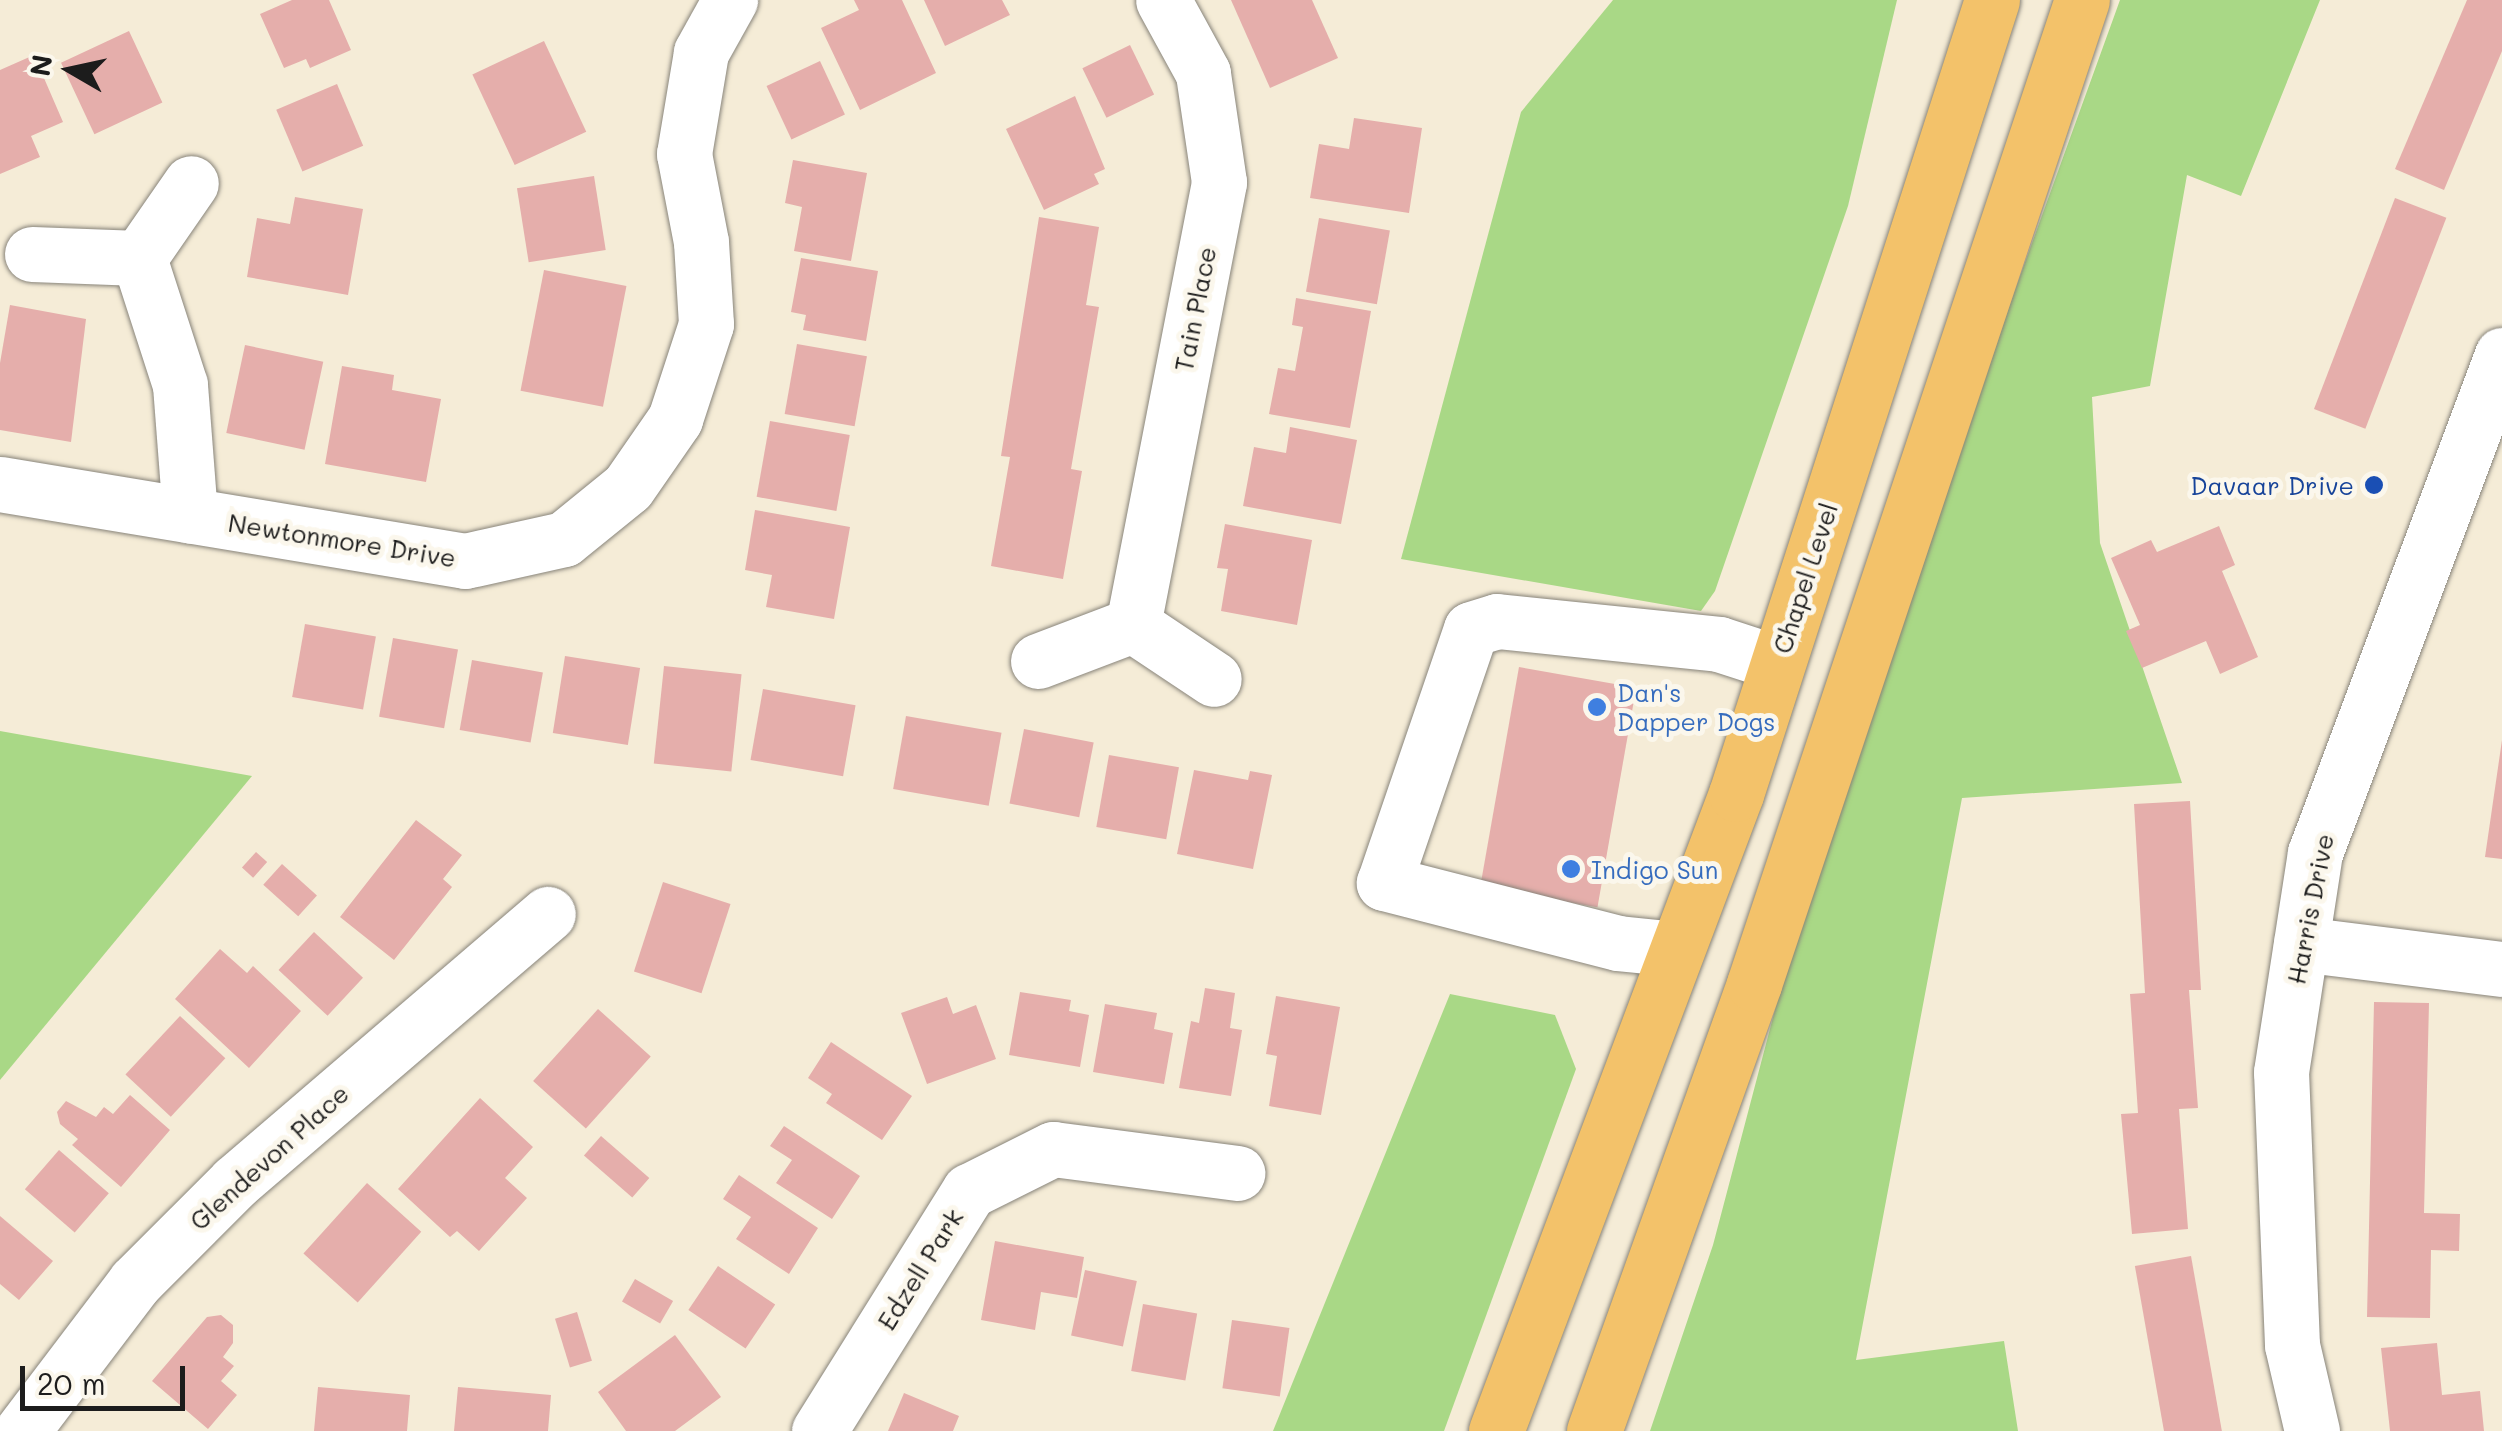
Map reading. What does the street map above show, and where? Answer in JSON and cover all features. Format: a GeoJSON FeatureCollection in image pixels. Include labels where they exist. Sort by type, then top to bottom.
{"type":"FeatureCollection","features":[{"type":"Feature","properties":{"kind":"main road","name":"Chapel Level"},"geometry":{"type":"LineString","coordinates":[[1496,1431],[1677,949],[1777,663],[1992,0]]}},
{"type":"Feature","properties":{"kind":"main road"},"geometry":{"type":"LineString","coordinates":[[1594,1431],[1760,965],[2082,0]]}},
{"type":"Feature","properties":{"kind":"street","name":"Newtonmore Drive"},"geometry":{"type":"LineString","coordinates":[[0,484],[465,561],[564,540],[628,486],[675,418],[706,324],[701,242],[684,154],[701,52],[730,0]]}},
{"type":"Feature","properties":{"kind":"street","name":"Tain Place"},"geometry":{"type":"LineString","coordinates":[[1133,625],[1219,182],[1203,73],[1163,0]]}},
{"type":"Feature","properties":{"kind":"street"},"geometry":{"type":"LineString","coordinates":[[139,258],[190,182]]}},
{"type":"Feature","properties":{"kind":"street"},"geometry":{"type":"LineString","coordinates":[[32,254],[139,258]]}},
{"type":"Feature","properties":{"kind":"street"},"geometry":{"type":"LineString","coordinates":[[139,258],[180,384],[190,516]]}},
{"type":"Feature","properties":{"kind":"street","name":"Harris Drive"},"geometry":{"type":"LineString","coordinates":[[2312,1431],[2292,1345],[2281,1072],[2316,853],[2502,354]]}},
{"type":"Feature","properties":{"kind":"street"},"geometry":{"type":"LineString","coordinates":[[1677,949],[1618,943],[1384,884],[1472,630],[1497,620],[1719,644],[1777,663]]}},
{"type":"Feature","properties":{"kind":"street"},"geometry":{"type":"LineString","coordinates":[[1038,660],[1133,625],[1214,678]]}},
{"type":"Feature","properties":{"kind":"street","name":"Glendevon Place"},"geometry":{"type":"LineString","coordinates":[[20,1431],[135,1282],[235,1182],[548,914]]}},
{"type":"Feature","properties":{"kind":"street"},"geometry":{"type":"LineString","coordinates":[[2301,944],[2502,969]]}},
{"type":"Feature","properties":{"kind":"street","name":"Edzell Park"},"geometry":{"type":"LineString","coordinates":[[820,1431],[968,1192],[1053,1150],[1237,1173]]}},
{"type":"Feature","properties":{"kind":"street"},"geometry":{"type":"LineString","coordinates":[[0,1418],[20,1431]]}},
{"type":"Feature","properties":{"kind":"green space"},"geometry":{"type":"Polygon","coordinates":[[[1613,0],[1897,0],[1848,206],[1715,591],[1701,611],[1401,559],[1521,112],[1613,0]]]}},
{"type":"Feature","properties":{"kind":"green space"},"geometry":{"type":"Polygon","coordinates":[[[2120,0],[2320,0],[2241,196],[2187,175],[2150,386],[2092,397],[2100,543],[2182,783],[1962,798],[1856,1360],[2004,1341],[2018,1431],[1650,1431],[1713,1245],[1781,987],[1918,558],[2120,0]]]}},
{"type":"Feature","properties":{"kind":"green space"},"geometry":{"type":"Polygon","coordinates":[[[0,731],[252,776],[0,1080],[0,731]]]}},
{"type":"Feature","properties":{"kind":"green space"},"geometry":{"type":"Polygon","coordinates":[[[1450,994],[1555,1015],[1576,1069],[1444,1431],[1273,1431],[1450,994]]]}},
{"type":"Feature","properties":{"kind":"building"},"geometry":{"type":"Polygon","coordinates":[[[292,0],[329,0],[351,50],[310,68],[306,59],[284,68],[260,14],[292,0]]]}},
{"type":"Feature","properties":{"kind":"building"},"geometry":{"type":"Polygon","coordinates":[[[854,0],[902,0],[936,73],[860,110],[821,28],[859,10],[854,0]]]}},
{"type":"Feature","properties":{"kind":"building"},"geometry":{"type":"Polygon","coordinates":[[[924,0],[1002,0],[1010,15],[945,46],[924,0]]]}},
{"type":"Feature","properties":{"kind":"building"},"geometry":{"type":"Polygon","coordinates":[[[1231,0],[1312,0],[1338,58],[1270,88],[1231,0]]]}},
{"type":"Feature","properties":{"kind":"building"},"geometry":{"type":"Polygon","coordinates":[[[2467,0],[2502,0],[2502,51],[2444,190],[2395,169],[2467,0]]]}},
{"type":"Feature","properties":{"kind":"building"},"geometry":{"type":"Polygon","coordinates":[[[129,31],[162,103],[94,134],[61,63],[129,31]]]}},
{"type":"Feature","properties":{"kind":"building"},"geometry":{"type":"Polygon","coordinates":[[[544,41],[586,132],[515,165],[472,74],[544,41]]]}},
{"type":"Feature","properties":{"kind":"building"},"geometry":{"type":"Polygon","coordinates":[[[1130,45],[1154,94],[1106,118],[1082,68],[1130,45]]]}},
{"type":"Feature","properties":{"kind":"building"},"geometry":{"type":"Polygon","coordinates":[[[34,55],[63,122],[31,136],[40,157],[0,174],[0,70],[34,55]]]}},
{"type":"Feature","properties":{"kind":"building"},"geometry":{"type":"Polygon","coordinates":[[[820,61],[845,114],[791,139],[767,86],[820,61]]]}},
{"type":"Feature","properties":{"kind":"building"},"geometry":{"type":"Polygon","coordinates":[[[337,84],[363,146],[302,171],[276,110],[337,84]]]}},
{"type":"Feature","properties":{"kind":"building"},"geometry":{"type":"Polygon","coordinates":[[[1075,96],[1105,169],[1094,174],[1099,184],[1044,210],[1006,129],[1075,96]]]}},
{"type":"Feature","properties":{"kind":"building"},"geometry":{"type":"Polygon","coordinates":[[[1354,118],[1422,128],[1409,213],[1310,198],[1319,144],[1349,149],[1354,118]]]}},
{"type":"Feature","properties":{"kind":"building"},"geometry":{"type":"Polygon","coordinates":[[[793,160],[867,173],[851,261],[794,251],[802,207],[785,203],[793,160]]]}},
{"type":"Feature","properties":{"kind":"building"},"geometry":{"type":"Polygon","coordinates":[[[594,176],[606,250],[529,262],[517,188],[594,176]]]}},
{"type":"Feature","properties":{"kind":"building"},"geometry":{"type":"Polygon","coordinates":[[[295,197],[363,209],[348,295],[247,277],[257,218],[290,224],[295,197]]]}},
{"type":"Feature","properties":{"kind":"building"},"geometry":{"type":"Polygon","coordinates":[[[2395,198],[2446,218],[2365,429],[2314,409],[2395,198]]]}},
{"type":"Feature","properties":{"kind":"building"},"geometry":{"type":"Polygon","coordinates":[[[1039,217],[1099,227],[1086,305],[1099,307],[1071,469],[1082,471],[1063,579],[991,566],[1010,457],[1001,456],[1039,217]]]}},
{"type":"Feature","properties":{"kind":"building"},"geometry":{"type":"Polygon","coordinates":[[[1319,218],[1390,231],[1377,304],[1306,292],[1319,218]]]}},
{"type":"Feature","properties":{"kind":"building"},"geometry":{"type":"Polygon","coordinates":[[[801,258],[878,271],[866,341],[803,330],[806,315],[791,312],[801,258]]]}},
{"type":"Feature","properties":{"kind":"building"},"geometry":{"type":"Polygon","coordinates":[[[544,270],[626,286],[603,407],[521,391],[544,270]]]}},
{"type":"Feature","properties":{"kind":"building"},"geometry":{"type":"Polygon","coordinates":[[[1296,298],[1371,311],[1350,428],[1269,414],[1278,368],[1295,371],[1303,327],[1292,325],[1296,298]]]}},
{"type":"Feature","properties":{"kind":"building"},"geometry":{"type":"Polygon","coordinates":[[[10,305],[86,319],[71,442],[0,430],[0,363],[10,305]]]}},
{"type":"Feature","properties":{"kind":"building"},"geometry":{"type":"Polygon","coordinates":[[[797,344],[867,356],[855,426],[785,414],[797,344]]]}},
{"type":"Feature","properties":{"kind":"building"},"geometry":{"type":"Polygon","coordinates":[[[245,345],[323,362],[305,450],[226,433],[245,345]]]}},
{"type":"Feature","properties":{"kind":"building"},"geometry":{"type":"Polygon","coordinates":[[[342,366],[394,375],[392,390],[441,399],[426,482],[325,464],[342,366]]]}},
{"type":"Feature","properties":{"kind":"building"},"geometry":{"type":"Polygon","coordinates":[[[770,421],[850,435],[836,511],[757,497],[770,421]]]}},
{"type":"Feature","properties":{"kind":"building"},"geometry":{"type":"Polygon","coordinates":[[[1290,427],[1357,440],[1341,524],[1243,506],[1254,447],[1286,453],[1290,427]]]}},
{"type":"Feature","properties":{"kind":"building"},"geometry":{"type":"Polygon","coordinates":[[[755,510],[850,527],[834,619],[766,607],[772,575],[745,570],[755,510]]]}},
{"type":"Feature","properties":{"kind":"building"},"geometry":{"type":"Polygon","coordinates":[[[1225,524],[1312,540],[1297,625],[1221,611],[1228,569],[1217,568],[1225,524]]]}},
{"type":"Feature","properties":{"kind":"building"},"geometry":{"type":"Polygon","coordinates":[[[2219,526],[2235,565],[2222,571],[2258,657],[2220,674],[2206,641],[2142,668],[2126,631],[2140,625],[2111,558],[2151,540],[2157,552],[2219,526]]]}},
{"type":"Feature","properties":{"kind":"building"},"geometry":{"type":"Polygon","coordinates":[[[305,624],[376,637],[363,709],[292,697],[305,624]]]}},
{"type":"Feature","properties":{"kind":"building"},"geometry":{"type":"Polygon","coordinates":[[[393,638],[458,649],[444,728],[379,717],[393,638]]]}},
{"type":"Feature","properties":{"kind":"building"},"geometry":{"type":"Polygon","coordinates":[[[565,656],[640,668],[628,745],[553,733],[565,656]]]}},
{"type":"Feature","properties":{"kind":"building"},"geometry":{"type":"Polygon","coordinates":[[[472,660],[543,673],[531,742],[460,730],[472,660]]]}},
{"type":"Feature","properties":{"kind":"building"},"geometry":{"type":"Polygon","coordinates":[[[664,666],[742,674],[731,772],[654,763],[664,666]]]}},
{"type":"Feature","properties":{"kind":"building"},"geometry":{"type":"Polygon","coordinates":[[[1519,667],[1636,688],[1597,907],[1480,887],[1519,667]]]}},
{"type":"Feature","properties":{"kind":"building"},"geometry":{"type":"Polygon","coordinates":[[[763,689],[856,705],[843,776],[750,760],[763,689]]]}},
{"type":"Feature","properties":{"kind":"building"},"geometry":{"type":"Polygon","coordinates":[[[906,716],[1002,733],[989,806],[893,789],[906,716]]]}},
{"type":"Feature","properties":{"kind":"building"},"geometry":{"type":"Polygon","coordinates":[[[1024,729],[1094,743],[1079,817],[1009,804],[1024,729]]]}},
{"type":"Feature","properties":{"kind":"building"},"geometry":{"type":"Polygon","coordinates":[[[2502,740],[2502,859],[2485,857],[2502,740]]]}},
{"type":"Feature","properties":{"kind":"building"},"geometry":{"type":"Polygon","coordinates":[[[1109,755],[1179,767],[1166,839],[1096,827],[1109,755]]]}},
{"type":"Feature","properties":{"kind":"building"},"geometry":{"type":"Polygon","coordinates":[[[1194,770],[1248,780],[1250,771],[1272,775],[1253,869],[1177,854],[1194,770]]]}},
{"type":"Feature","properties":{"kind":"building"},"geometry":{"type":"Polygon","coordinates":[[[2190,801],[2201,990],[2189,990],[2198,1108],[2179,1109],[2188,1229],[2132,1234],[2121,1114],[2138,1113],[2130,994],[2145,993],[2134,804],[2190,801]]]}},
{"type":"Feature","properties":{"kind":"building"},"geometry":{"type":"Polygon","coordinates":[[[416,820],[462,855],[443,879],[452,887],[394,960],[340,917],[416,820]]]}},
{"type":"Feature","properties":{"kind":"building"},"geometry":{"type":"Polygon","coordinates":[[[256,852],[267,862],[253,878],[242,868],[256,852]]]}},
{"type":"Feature","properties":{"kind":"building"},"geometry":{"type":"Polygon","coordinates":[[[282,864],[317,895],[298,916],[263,885],[282,864]]]}},
{"type":"Feature","properties":{"kind":"building"},"geometry":{"type":"Polygon","coordinates":[[[663,882],[731,904],[701,993],[634,971],[663,882]]]}},
{"type":"Feature","properties":{"kind":"building"},"geometry":{"type":"Polygon","coordinates":[[[314,932],[363,978],[328,1016],[279,970],[314,932]]]}},
{"type":"Feature","properties":{"kind":"building"},"geometry":{"type":"Polygon","coordinates":[[[220,949],[247,973],[253,966],[301,1011],[249,1068],[175,999],[220,949]]]}},
{"type":"Feature","properties":{"kind":"building"},"geometry":{"type":"Polygon","coordinates":[[[1205,988],[1235,993],[1230,1028],[1242,1030],[1231,1096],[1179,1088],[1191,1021],[1199,1023],[1205,988]]]}},
{"type":"Feature","properties":{"kind":"building"},"geometry":{"type":"Polygon","coordinates":[[[1020,992],[1071,1000],[1069,1011],[1089,1015],[1080,1067],[1009,1055],[1020,992]]]}},
{"type":"Feature","properties":{"kind":"building"},"geometry":{"type":"Polygon","coordinates":[[[1276,996],[1340,1007],[1321,1115],[1269,1106],[1277,1056],[1266,1054],[1276,996]]]}},
{"type":"Feature","properties":{"kind":"building"},"geometry":{"type":"Polygon","coordinates":[[[947,997],[953,1014],[976,1005],[996,1059],[927,1084],[901,1013],[947,997]]]}},
{"type":"Feature","properties":{"kind":"building"},"geometry":{"type":"Polygon","coordinates":[[[2374,1002],[2429,1003],[2424,1213],[2460,1214],[2459,1251],[2431,1250],[2430,1318],[2367,1317],[2374,1002]]]}},
{"type":"Feature","properties":{"kind":"building"},"geometry":{"type":"Polygon","coordinates":[[[1105,1004],[1157,1013],[1154,1029],[1173,1033],[1164,1084],[1093,1072],[1105,1004]]]}},
{"type":"Feature","properties":{"kind":"building"},"geometry":{"type":"Polygon","coordinates":[[[598,1009],[651,1057],[586,1129],[533,1081],[598,1009]]]}},
{"type":"Feature","properties":{"kind":"building"},"geometry":{"type":"Polygon","coordinates":[[[180,1016],[225,1058],[171,1117],[125,1075],[180,1016]]]}},
{"type":"Feature","properties":{"kind":"building"},"geometry":{"type":"Polygon","coordinates":[[[831,1042],[912,1096],[882,1140],[826,1103],[832,1094],[808,1078],[831,1042]]]}},
{"type":"Feature","properties":{"kind":"building"},"geometry":{"type":"Polygon","coordinates":[[[130,1095],[170,1130],[121,1187],[72,1145],[78,1139],[60,1124],[57,1112],[66,1101],[96,1117],[104,1107],[113,1114],[130,1095]]]}},
{"type":"Feature","properties":{"kind":"building"},"geometry":{"type":"Polygon","coordinates":[[[480,1098],[533,1147],[505,1178],[527,1198],[479,1251],[457,1231],[450,1237],[398,1189],[480,1098]]]}},
{"type":"Feature","properties":{"kind":"building"},"geometry":{"type":"Polygon","coordinates":[[[784,1126],[860,1176],[832,1219],[776,1183],[792,1160],[770,1146],[784,1126]]]}},
{"type":"Feature","properties":{"kind":"building"},"geometry":{"type":"Polygon","coordinates":[[[601,1136],[649,1178],[632,1198],[584,1156],[601,1136]]]}},
{"type":"Feature","properties":{"kind":"building"},"geometry":{"type":"Polygon","coordinates":[[[59,1150],[109,1193],[75,1233],[25,1189],[59,1150]]]}},
{"type":"Feature","properties":{"kind":"building"},"geometry":{"type":"Polygon","coordinates":[[[739,1175],[818,1228],[789,1274],[736,1239],[751,1217],[723,1199],[739,1175]]]}},
{"type":"Feature","properties":{"kind":"building"},"geometry":{"type":"Polygon","coordinates":[[[367,1183],[421,1232],[358,1302],[303,1254],[367,1183]]]}},
{"type":"Feature","properties":{"kind":"building"},"geometry":{"type":"Polygon","coordinates":[[[0,1216],[53,1261],[19,1300],[0,1284],[0,1216]]]}},
{"type":"Feature","properties":{"kind":"building"},"geometry":{"type":"Polygon","coordinates":[[[995,1241],[1084,1257],[1077,1298],[1041,1292],[1035,1330],[981,1320],[995,1241]]]}},
{"type":"Feature","properties":{"kind":"building"},"geometry":{"type":"Polygon","coordinates":[[[2191,1256],[2222,1431],[2164,1431],[2135,1266],[2191,1256]]]}},
{"type":"Feature","properties":{"kind":"building"},"geometry":{"type":"Polygon","coordinates":[[[718,1266],[775,1305],[746,1349],[688,1310],[718,1266]]]}},
{"type":"Feature","properties":{"kind":"building"},"geometry":{"type":"Polygon","coordinates":[[[1085,1270],[1137,1281],[1123,1347],[1071,1336],[1085,1270]]]}},
{"type":"Feature","properties":{"kind":"building"},"geometry":{"type":"Polygon","coordinates":[[[635,1279],[673,1301],[660,1324],[622,1302],[635,1279]]]}},
{"type":"Feature","properties":{"kind":"building"},"geometry":{"type":"Polygon","coordinates":[[[1143,1304],[1197,1314],[1185,1381],[1131,1371],[1143,1304]]]}},
{"type":"Feature","properties":{"kind":"building"},"geometry":{"type":"Polygon","coordinates":[[[577,1312],[592,1361],[570,1367],[555,1319],[577,1312]]]}},
{"type":"Feature","properties":{"kind":"building"},"geometry":{"type":"Polygon","coordinates":[[[221,1315],[233,1325],[233,1343],[223,1357],[234,1366],[221,1381],[237,1395],[208,1429],[152,1381],[207,1317],[221,1315]]]}},
{"type":"Feature","properties":{"kind":"building"},"geometry":{"type":"Polygon","coordinates":[[[1232,1320],[1289,1328],[1280,1396],[1222,1388],[1232,1320]]]}},
{"type":"Feature","properties":{"kind":"building"},"geometry":{"type":"Polygon","coordinates":[[[675,1335],[721,1397],[675,1431],[626,1431],[598,1392],[675,1335]]]}},
{"type":"Feature","properties":{"kind":"building"},"geometry":{"type":"Polygon","coordinates":[[[2437,1343],[2442,1395],[2480,1391],[2484,1431],[2390,1431],[2381,1348],[2437,1343]]]}},
{"type":"Feature","properties":{"kind":"building"},"geometry":{"type":"Polygon","coordinates":[[[318,1387],[410,1395],[407,1431],[314,1431],[318,1387]]]}},
{"type":"Feature","properties":{"kind":"building"},"geometry":{"type":"Polygon","coordinates":[[[458,1387],[551,1395],[548,1431],[454,1431],[458,1387]]]}},
{"type":"Feature","properties":{"kind":"building"},"geometry":{"type":"Polygon","coordinates":[[[904,1393],[959,1416],[953,1431],[888,1431],[904,1393]]]}},
{"type":"Feature","properties":{"kind":"place","name":"Davaar Drive"},"geometry":{"type":"Point","coordinates":[2374,485]}},
{"type":"Feature","properties":{"kind":"place","name":"Dan's Dapper Dogs"},"geometry":{"type":"Point","coordinates":[1597,707]}},
{"type":"Feature","properties":{"kind":"place","name":"Indigo Sun"},"geometry":{"type":"Point","coordinates":[1571,869]}}]}
